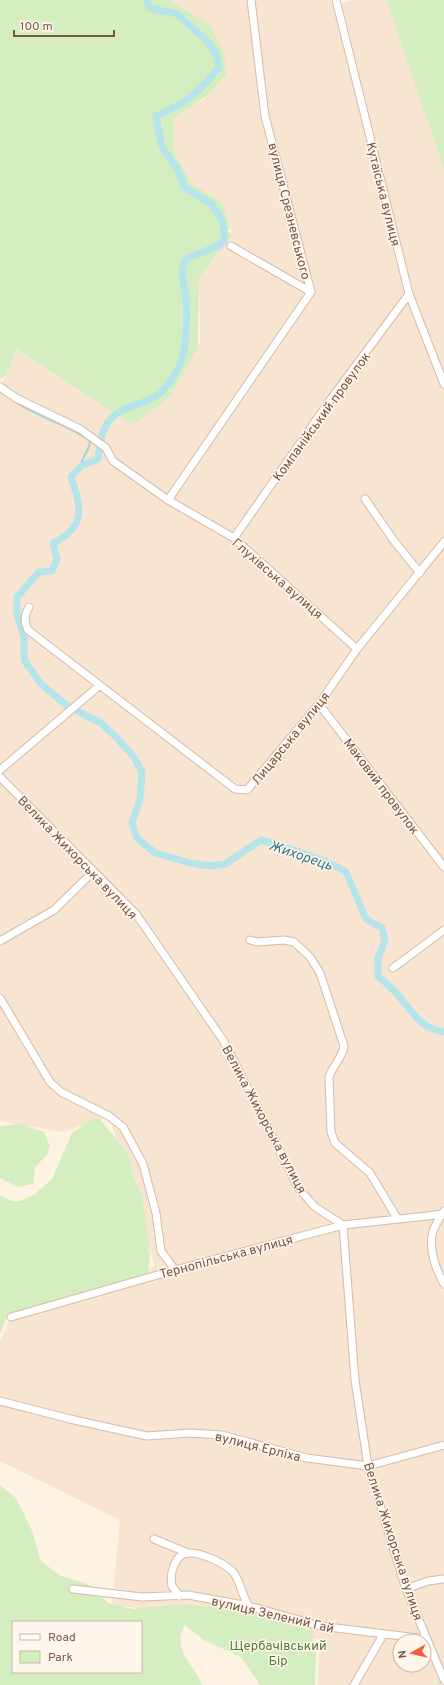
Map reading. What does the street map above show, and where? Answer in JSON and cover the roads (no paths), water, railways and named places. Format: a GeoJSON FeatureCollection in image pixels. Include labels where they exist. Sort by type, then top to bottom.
{"type":"FeatureCollection","features":[{"type":"Feature","properties":{"kind":"street","name":"вулиця Срезневського"},"geometry":{"type":"LineString","coordinates":[[168,500],[311,292],[265,116],[251,0]]}},
{"type":"Feature","properties":{"kind":"street","name":"Кутаїська вулиця"},"geometry":{"type":"LineString","coordinates":[[336,0],[409,294],[444,384]]}},
{"type":"Feature","properties":{"kind":"street"},"geometry":{"type":"LineString","coordinates":[[231,246],[311,292]]}},
{"type":"Feature","properties":{"kind":"street","name":"Компанійський провулок"},"geometry":{"type":"LineString","coordinates":[[234,538],[328,403],[409,294]]}},
{"type":"Feature","properties":{"kind":"street","name":"Глухівська вулиця"},"geometry":{"type":"LineString","coordinates":[[0,387],[16,398],[80,429],[106,448],[113,461],[168,500],[234,538],[357,649]]}},
{"type":"Feature","properties":{"kind":"street"},"geometry":{"type":"LineString","coordinates":[[365,499],[394,541],[420,573]]}},
{"type":"Feature","properties":{"kind":"street","name":"Лицарська вулиця"},"geometry":{"type":"LineString","coordinates":[[29,607],[25,613],[24,622],[28,630],[235,789],[247,790],[320,704],[357,649],[444,542]]}},
{"type":"Feature","properties":{"kind":"street"},"geometry":{"type":"LineString","coordinates":[[0,770],[99,686]]}},
{"type":"Feature","properties":{"kind":"street","name":"Маковий провулок"},"geometry":{"type":"LineString","coordinates":[[320,704],[444,867]]}},
{"type":"Feature","properties":{"kind":"street","name":"Велика Жихорська вулиця"},"geometry":{"type":"LineString","coordinates":[[0,777],[136,914],[223,1040],[299,1189],[315,1207],[343,1225],[355,1380],[368,1466],[406,1589],[424,1633]]}},
{"type":"Feature","properties":{"kind":"street"},"geometry":{"type":"LineString","coordinates":[[0,941],[54,910],[93,872]]}},
{"type":"Feature","properties":{"kind":"street"},"geometry":{"type":"LineString","coordinates":[[393,968],[444,930]]}},
{"type":"Feature","properties":{"kind":"street"},"geometry":{"type":"LineString","coordinates":[[250,940],[257,942],[284,940],[294,942],[310,957],[320,973],[344,1046],[342,1055],[332,1068],[329,1077],[331,1132],[335,1143],[370,1173],[397,1218]]}},
{"type":"Feature","properties":{"kind":"street"},"geometry":{"type":"LineString","coordinates":[[0,998],[50,1082],[61,1092],[109,1116],[123,1127],[143,1164],[156,1213],[161,1251],[176,1270]]}},
{"type":"Feature","properties":{"kind":"street"},"geometry":{"type":"LineString","coordinates":[[443,1212],[432,1232],[432,1248],[438,1273],[444,1284]]}},
{"type":"Feature","properties":{"kind":"street","name":"Тернопільська вулиця"},"geometry":{"type":"LineString","coordinates":[[11,1317],[176,1270],[343,1225],[443,1212]]}},
{"type":"Feature","properties":{"kind":"street","name":"вулиця Ерліха"},"geometry":{"type":"LineString","coordinates":[[0,1400],[70,1419],[147,1436],[190,1433],[222,1435],[307,1458],[368,1466],[444,1445]]}},
{"type":"Feature","properties":{"kind":"street"},"geometry":{"type":"LineString","coordinates":[[154,1539],[188,1553],[202,1555],[232,1572],[238,1579],[241,1593],[249,1606]]}},
{"type":"Feature","properties":{"kind":"street"},"geometry":{"type":"LineString","coordinates":[[179,1596],[173,1587],[171,1578],[179,1557],[188,1553]]}},
{"type":"Feature","properties":{"kind":"street"},"geometry":{"type":"LineString","coordinates":[[406,1589],[428,1581],[444,1578]]}},
{"type":"Feature","properties":{"kind":"street","name":"вулиця Зелений Гай"},"geometry":{"type":"LineString","coordinates":[[73,1589],[142,1597],[188,1595],[249,1606],[320,1626],[392,1636]]}},
{"type":"Feature","properties":{"kind":"street"},"geometry":{"type":"LineString","coordinates":[[354,1685],[383,1635]]}},
{"type":"Feature","properties":{"kind":"street","name":"Велика Жихорська вулиця"},"geometry":{"type":"LineString","coordinates":[[432,1653],[444,1680]]}},
{"type":"Feature","properties":{"kind":"waterway","name":"Жихорець"},"geometry":{"type":"LineString","coordinates":[[146,0],[150,8],[177,14],[207,41],[217,56],[219,67],[198,91],[176,107],[156,116],[162,147],[179,172],[184,187],[212,204],[222,220],[224,240],[220,245],[186,259],[182,275],[186,307],[184,348],[180,364],[172,380],[159,394],[149,400],[117,413],[106,425],[100,444],[98,459],[81,466],[71,477],[79,507],[76,523],[72,530],[64,537],[53,543],[57,559],[52,571],[39,572],[17,597],[17,615],[24,637],[24,660],[41,684],[67,706],[101,723],[134,757],[142,772],[140,799],[132,823],[137,838],[155,853],[190,863],[210,866],[225,864],[261,840],[330,863],[346,872],[366,919],[382,928],[385,940],[378,958],[378,976],[397,993],[418,1019],[429,1027],[444,1032]]}},
{"type":"Feature","properties":{"kind":"waterway"},"geometry":{"type":"LineString","coordinates":[[13,400],[22,406],[72,430],[90,441],[89,448],[82,460],[81,466]]}},
{"type":"Feature","properties":{"kind":"park label","name":"Щербачівський Бір"},"geometry":{"type":"Point","coordinates":[278,1652]}}]}
